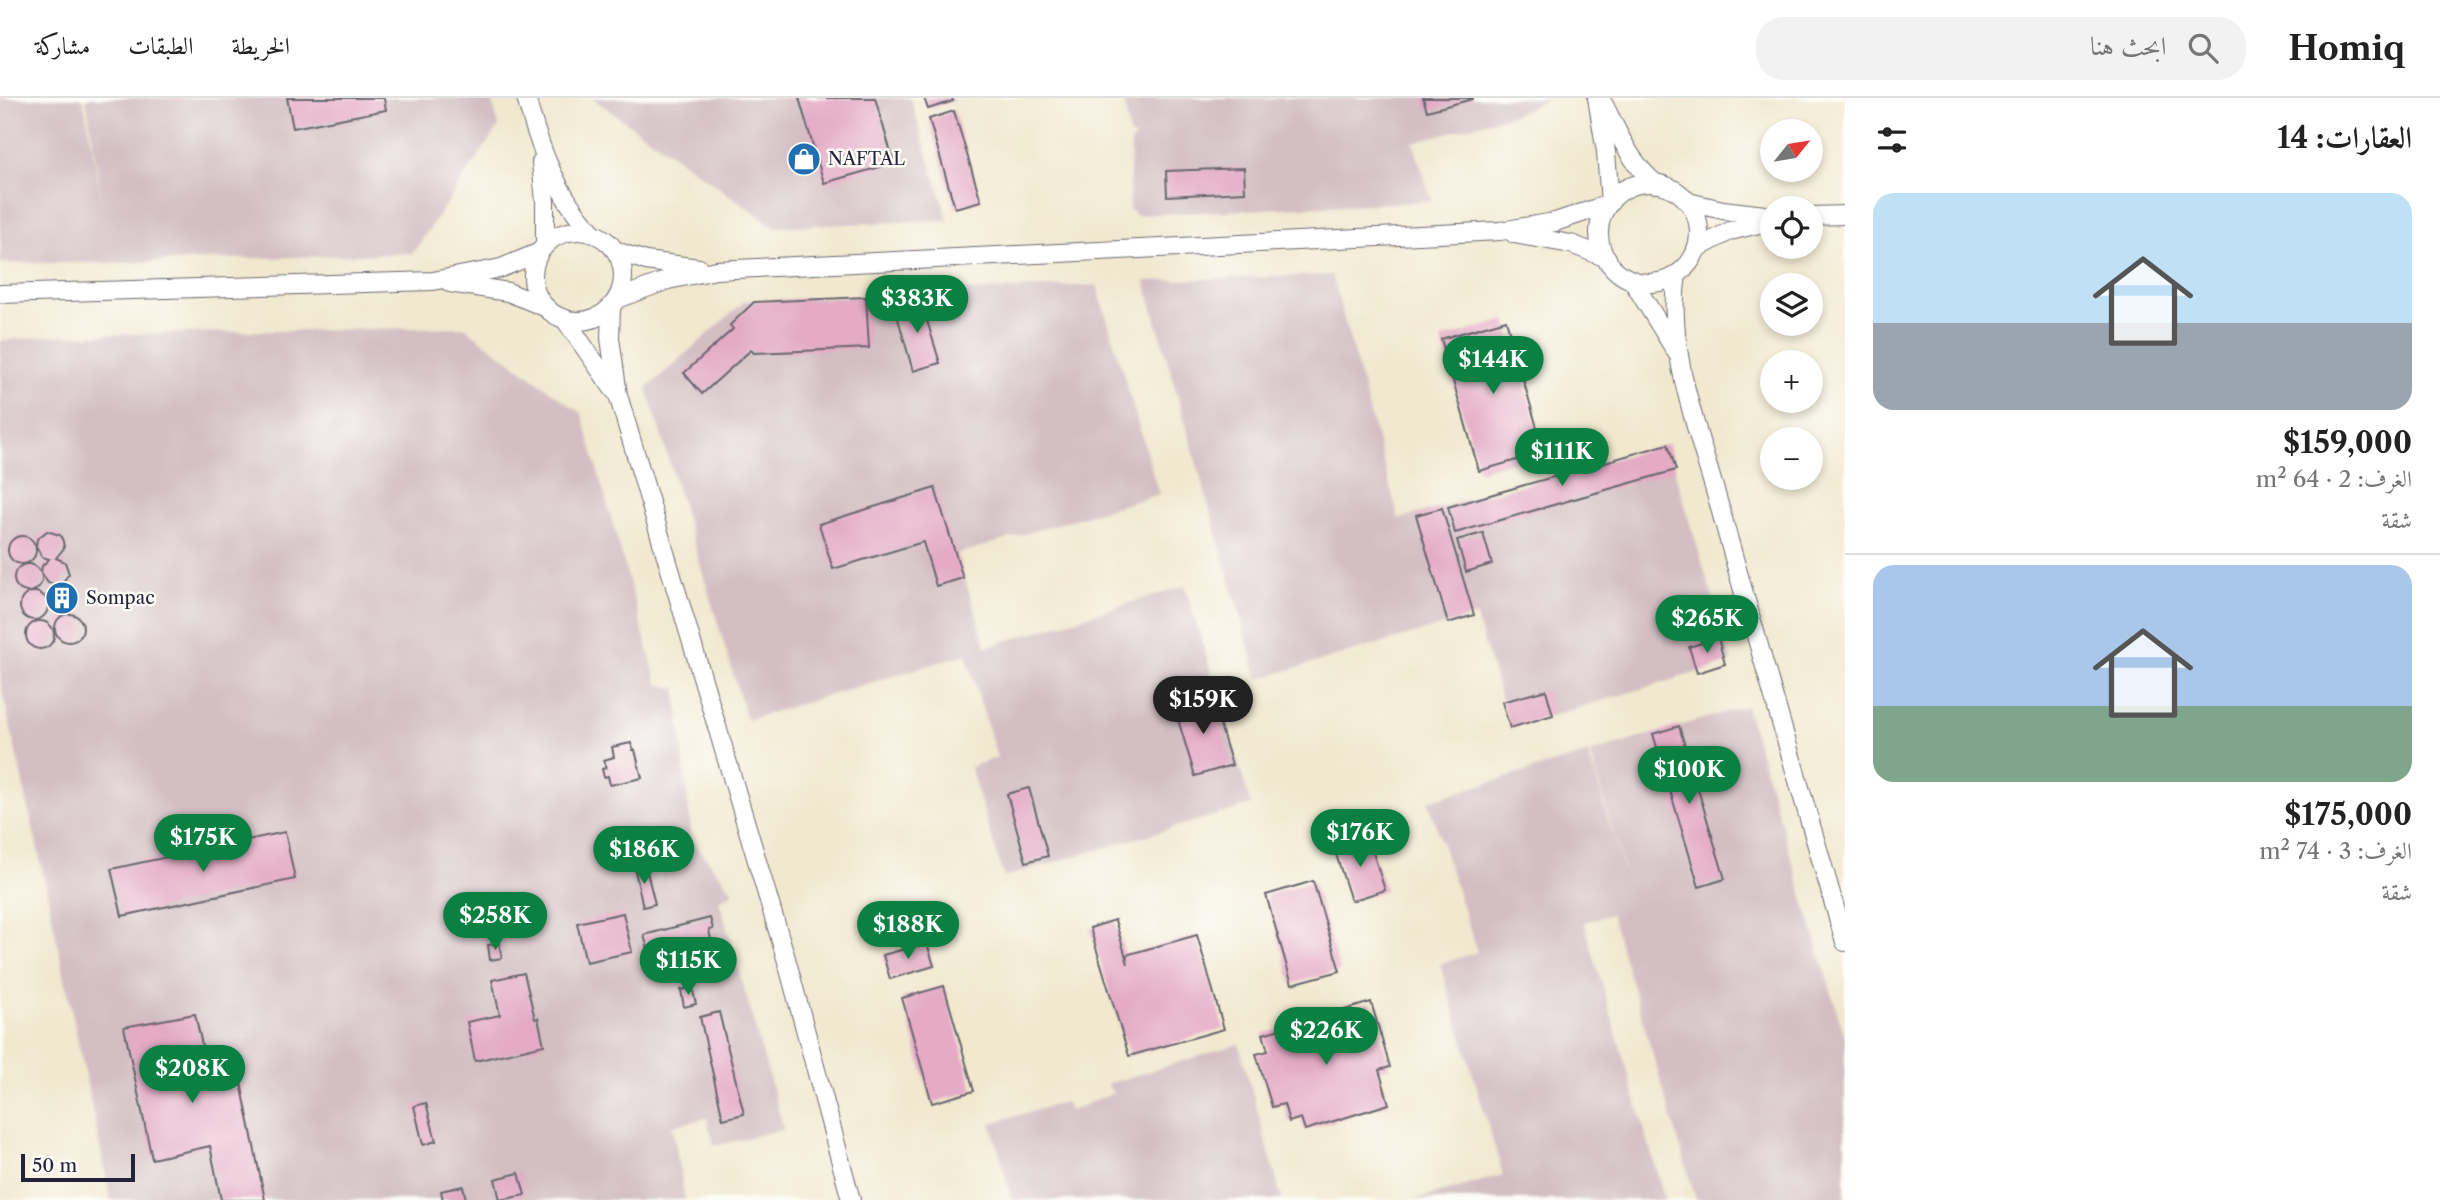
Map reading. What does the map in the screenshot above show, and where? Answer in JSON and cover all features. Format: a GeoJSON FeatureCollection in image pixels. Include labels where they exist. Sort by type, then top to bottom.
{"type":"FeatureCollection","features":[{"type":"Feature","properties":{"kind":"street"},"geometry":{"type":"LineString","coordinates":[[526,98],[540,145],[567,202],[593,233]]}},
{"type":"Feature","properties":{"kind":"street"},"geometry":{"type":"LineString","coordinates":[[1599,98],[1630,155],[1656,184]]}},
{"type":"Feature","properties":{"kind":"street"},"geometry":{"type":"LineString","coordinates":[[1599,98],[1609,203]]}},
{"type":"Feature","properties":{"kind":"street"},"geometry":{"type":"LineString","coordinates":[[540,145],[545,201],[542,248],[536,261],[534,281],[536,291],[547,308]]}},
{"type":"Feature","properties":{"kind":"street"},"geometry":{"type":"LineString","coordinates":[[1656,184],[1674,190],[1688,202],[1694,211],[1699,230],[1692,259],[1677,274],[1660,282],[1633,280],[1615,269],[1600,243],[1600,233],[1604,212],[1617,195],[1635,185],[1656,184]]}},
{"type":"Feature","properties":{"kind":"street"},"geometry":{"type":"LineString","coordinates":[[1688,202],[1760,216]]}},
{"type":"Feature","properties":{"kind":"street"},"geometry":{"type":"LineString","coordinates":[[616,251],[661,264],[716,270],[1500,232],[1555,222],[1609,203]]}},
{"type":"Feature","properties":{"kind":"street"},"geometry":{"type":"LineString","coordinates":[[1823,216],[1845,215]]}},
{"type":"Feature","properties":{"kind":"street"},"geometry":{"type":"LineString","coordinates":[[1696,249],[1730,231],[1760,222]]}},
{"type":"Feature","properties":{"kind":"street"},"geometry":{"type":"LineString","coordinates":[[0,294],[433,281],[501,268],[542,248],[562,233],[582,231],[602,237],[616,251],[623,270],[621,290],[614,303],[603,314],[584,321],[564,318],[508,292],[433,281]]}},
{"type":"Feature","properties":{"kind":"street"},"geometry":{"type":"LineString","coordinates":[[1500,232],[1571,244],[1607,258]]}},
{"type":"Feature","properties":{"kind":"street"},"geometry":{"type":"LineString","coordinates":[[614,303],[655,284],[716,270]]}},
{"type":"Feature","properties":{"kind":"street"},"geometry":{"type":"LineString","coordinates":[[1677,274],[1675,300],[1678,356],[1746,605],[1845,942]]}},
{"type":"Feature","properties":{"kind":"street"},"geometry":{"type":"LineString","coordinates":[[1633,280],[1678,356]]}},
{"type":"Feature","properties":{"kind":"street"},"geometry":{"type":"LineString","coordinates":[[614,303],[610,338],[618,396],[782,945],[851,1200]]}},
{"type":"Feature","properties":{"kind":"street"},"geometry":{"type":"LineString","coordinates":[[564,318],[618,396]]}},
{"type":"Feature","properties":{"kind":"shaded area"},"geometry":{"type":"Polygon","coordinates":[[[0,98],[83,98],[103,206],[86,98],[491,98],[499,126],[413,253],[113,263],[0,263],[0,98]]]}},
{"type":"Feature","properties":{"kind":"shaded area","name":"NAFTAL"},"geometry":{"type":"Polygon","coordinates":[[[592,98],[910,98],[948,220],[775,227],[592,98]]]}},
{"type":"Feature","properties":{"kind":"shaded area"},"geometry":{"type":"Polygon","coordinates":[[[1124,98],[1549,98],[1513,115],[1413,142],[1432,201],[1135,215],[1129,209],[1131,144],[1135,138],[1129,134],[1124,98]]]}},
{"type":"Feature","properties":{"kind":"shaded area"},"geometry":{"type":"Polygon","coordinates":[[[1332,275],[1399,519],[1668,444],[1732,662],[1510,728],[1476,616],[1258,679],[1145,281],[1332,275]]]}},
{"type":"Feature","properties":{"kind":"shaded area"},"geometry":{"type":"Polygon","coordinates":[[[1097,285],[1159,494],[957,554],[986,647],[1185,586],[1251,805],[1004,877],[970,767],[997,758],[966,654],[747,720],[647,388],[745,301],[1097,285]]]}},
{"type":"Feature","properties":{"kind":"shaded area"},"geometry":{"type":"Polygon","coordinates":[[[464,327],[582,414],[658,685],[676,688],[692,840],[734,893],[719,900],[784,1129],[714,1146],[707,1118],[672,1126],[685,1200],[111,1200],[0,681],[0,341],[47,336],[464,327]]]}},
{"type":"Feature","properties":{"kind":"shaded area"},"geometry":{"type":"Polygon","coordinates":[[[1746,706],[1845,1038],[1845,1200],[1696,1200],[1611,914],[1584,922],[1665,1200],[1415,1200],[1503,1175],[1440,964],[1477,952],[1428,801],[1588,753],[1635,906],[1590,753],[1746,706]]]}},
{"type":"Feature","properties":{"kind":"shaded area"},"geometry":{"type":"Polygon","coordinates":[[[1239,1044],[1282,1200],[1012,1200],[991,1123],[1065,1102],[1070,1111],[1113,1093],[1107,1084],[1239,1044]]]}},
{"type":"Feature","properties":{"kind":"building"},"geometry":{"type":"Polygon","coordinates":[[[287,98],[384,98],[386,110],[293,128],[287,98]]]}},
{"type":"Feature","properties":{"kind":"building"},"geometry":{"type":"Polygon","coordinates":[[[799,98],[875,98],[894,163],[824,183],[799,98]]]}},
{"type":"Feature","properties":{"kind":"building"},"geometry":{"type":"Polygon","coordinates":[[[924,98],[952,98],[953,101],[928,109],[924,98]]]}},
{"type":"Feature","properties":{"kind":"building"},"geometry":{"type":"Polygon","coordinates":[[[1423,98],[1473,98],[1473,99],[1427,111],[1423,98]]]}},
{"type":"Feature","properties":{"kind":"building"},"geometry":{"type":"Polygon","coordinates":[[[954,111],[981,201],[955,208],[929,119],[954,111]]]}},
{"type":"Feature","properties":{"kind":"building"},"geometry":{"type":"Polygon","coordinates":[[[1244,168],[1245,192],[1167,196],[1166,171],[1244,168]]]}},
{"type":"Feature","properties":{"kind":"building"},"geometry":{"type":"Polygon","coordinates":[[[866,297],[869,348],[754,353],[751,350],[702,394],[684,373],[733,329],[730,325],[754,302],[866,297]]]}},
{"type":"Feature","properties":{"kind":"building"},"geometry":{"type":"Polygon","coordinates":[[[920,298],[940,363],[913,371],[894,305],[920,298]]]}},
{"type":"Feature","properties":{"kind":"building"},"geometry":{"type":"Polygon","coordinates":[[[1506,320],[1544,452],[1479,471],[1441,339],[1506,320]]]}},
{"type":"Feature","properties":{"kind":"building"},"geometry":{"type":"Polygon","coordinates":[[[1668,444],[1676,470],[1455,533],[1448,507],[1668,444]]]}},
{"type":"Feature","properties":{"kind":"building"},"geometry":{"type":"Polygon","coordinates":[[[935,488],[963,578],[936,586],[923,542],[833,569],[819,524],[935,488]]]}},
{"type":"Feature","properties":{"kind":"building"},"geometry":{"type":"Polygon","coordinates":[[[1442,508],[1474,615],[1448,623],[1416,515],[1442,508]]]}},
{"type":"Feature","properties":{"kind":"building"},"geometry":{"type":"Polygon","coordinates":[[[47,531],[60,535],[63,541],[64,548],[56,558],[65,562],[69,574],[61,584],[48,583],[41,572],[42,566],[49,559],[42,557],[36,546],[37,539],[47,531]]]}},
{"type":"Feature","properties":{"kind":"building"},"geometry":{"type":"Polygon","coordinates":[[[1483,533],[1492,564],[1466,572],[1457,540],[1483,533]]]}},
{"type":"Feature","properties":{"kind":"building"},"geometry":{"type":"Polygon","coordinates":[[[22,536],[32,540],[36,550],[32,560],[22,564],[12,560],[8,550],[12,540],[22,536]]]}},
{"type":"Feature","properties":{"kind":"building","name":"Sompac"},"geometry":{"type":"Polygon","coordinates":[[[28,564],[38,568],[42,578],[38,588],[28,592],[18,588],[14,578],[18,568],[28,564]]]}},
{"type":"Feature","properties":{"kind":"building","name":"Sompac"},"geometry":{"type":"Polygon","coordinates":[[[62,586],[72,590],[76,600],[72,610],[62,614],[52,610],[48,600],[52,590],[62,586]]]}},
{"type":"Feature","properties":{"kind":"building","name":"Sompac"},"geometry":{"type":"Polygon","coordinates":[[[34,592],[44,596],[48,606],[44,616],[34,620],[24,616],[20,606],[24,596],[34,592]]]}},
{"type":"Feature","properties":{"kind":"building","name":"Sompac"},"geometry":{"type":"Polygon","coordinates":[[[69,614],[79,618],[83,628],[79,638],[69,642],[59,638],[55,628],[59,618],[69,614]]]}},
{"type":"Feature","properties":{"kind":"building","name":"Sompac"},"geometry":{"type":"Polygon","coordinates":[[[40,621],[50,625],[54,635],[50,645],[40,649],[30,645],[26,635],[30,625],[40,621]]]}},
{"type":"Feature","properties":{"kind":"building"},"geometry":{"type":"Polygon","coordinates":[[[1718,638],[1725,664],[1697,673],[1689,647],[1718,638]]]}},
{"type":"Feature","properties":{"kind":"building"},"geometry":{"type":"Polygon","coordinates":[[[1546,690],[1553,715],[1510,728],[1502,702],[1546,690]]]}},
{"type":"Feature","properties":{"kind":"building"},"geometry":{"type":"Polygon","coordinates":[[[1211,695],[1232,765],[1195,776],[1174,706],[1211,695]]]}},
{"type":"Feature","properties":{"kind":"building"},"geometry":{"type":"Polygon","coordinates":[[[1679,726],[1725,879],[1699,887],[1653,734],[1679,726]]]}},
{"type":"Feature","properties":{"kind":"building"},"geometry":{"type":"Polygon","coordinates":[[[631,743],[642,778],[610,785],[608,776],[604,777],[602,769],[606,768],[604,760],[614,757],[612,747],[631,743]]]}},
{"type":"Feature","properties":{"kind":"building"},"geometry":{"type":"Polygon","coordinates":[[[1029,788],[1048,856],[1026,862],[1007,794],[1029,788]]]}},
{"type":"Feature","properties":{"kind":"building"},"geometry":{"type":"Polygon","coordinates":[[[285,832],[295,879],[122,916],[111,869],[285,832]]]}},
{"type":"Feature","properties":{"kind":"building"},"geometry":{"type":"Polygon","coordinates":[[[1368,837],[1385,890],[1351,901],[1334,848],[1368,837]]]}},
{"type":"Feature","properties":{"kind":"building"},"geometry":{"type":"Polygon","coordinates":[[[645,864],[655,904],[643,907],[634,866],[645,864]]]}},
{"type":"Feature","properties":{"kind":"building"},"geometry":{"type":"Polygon","coordinates":[[[1313,881],[1340,971],[1292,984],[1266,895],[1313,881]]]}},
{"type":"Feature","properties":{"kind":"building"},"geometry":{"type":"Polygon","coordinates":[[[623,913],[632,952],[586,962],[577,923],[623,913]]]}},
{"type":"Feature","properties":{"kind":"building"},"geometry":{"type":"Polygon","coordinates":[[[710,918],[713,929],[709,930],[711,940],[650,956],[644,935],[710,918]]]}},
{"type":"Feature","properties":{"kind":"building"},"geometry":{"type":"Polygon","coordinates":[[[1115,920],[1128,964],[1126,955],[1197,935],[1224,1029],[1129,1056],[1090,928],[1115,920]]]}},
{"type":"Feature","properties":{"kind":"building"},"geometry":{"type":"Polygon","coordinates":[[[499,943],[502,958],[490,960],[488,945],[499,943]]]}},
{"type":"Feature","properties":{"kind":"building"},"geometry":{"type":"Polygon","coordinates":[[[927,943],[934,966],[890,979],[883,955],[927,943]]]}},
{"type":"Feature","properties":{"kind":"building"},"geometry":{"type":"Polygon","coordinates":[[[524,973],[544,1045],[475,1061],[467,1022],[500,1015],[492,980],[524,973]]]}},
{"type":"Feature","properties":{"kind":"building"},"geometry":{"type":"Polygon","coordinates":[[[944,986],[974,1091],[932,1103],[902,998],[944,986]]]}},
{"type":"Feature","properties":{"kind":"building"},"geometry":{"type":"Polygon","coordinates":[[[692,987],[696,1004],[684,1007],[681,990],[692,987]]]}},
{"type":"Feature","properties":{"kind":"building"},"geometry":{"type":"Polygon","coordinates":[[[1371,1002],[1390,1067],[1379,1070],[1389,1104],[1305,1130],[1301,1118],[1289,1122],[1284,1104],[1272,1107],[1256,1054],[1268,1051],[1263,1034],[1371,1002]]]}},
{"type":"Feature","properties":{"kind":"building"},"geometry":{"type":"Polygon","coordinates":[[[719,1012],[744,1114],[723,1119],[700,1017],[719,1012]]]}},
{"type":"Feature","properties":{"kind":"building"},"geometry":{"type":"Polygon","coordinates":[[[195,1014],[212,1089],[241,1083],[265,1200],[221,1200],[210,1146],[152,1159],[124,1027],[195,1014]]]}},
{"type":"Feature","properties":{"kind":"building"},"geometry":{"type":"Polygon","coordinates":[[[426,1103],[436,1141],[423,1145],[414,1106],[426,1103]]]}},
{"type":"Feature","properties":{"kind":"building"},"geometry":{"type":"Polygon","coordinates":[[[519,1173],[525,1195],[500,1200],[495,1179],[519,1173]]]}},
{"type":"Feature","properties":{"kind":"building"},"geometry":{"type":"Polygon","coordinates":[[[463,1186],[466,1200],[443,1200],[441,1191],[463,1186]]]}},
{"type":"Feature","properties":{"kind":"place","name":"NAFTAL"},"geometry":{"type":"Point","coordinates":[804,159]}},
{"type":"Feature","properties":{"kind":"place","name":"Sompac"},"geometry":{"type":"Point","coordinates":[62,598]}}]}
